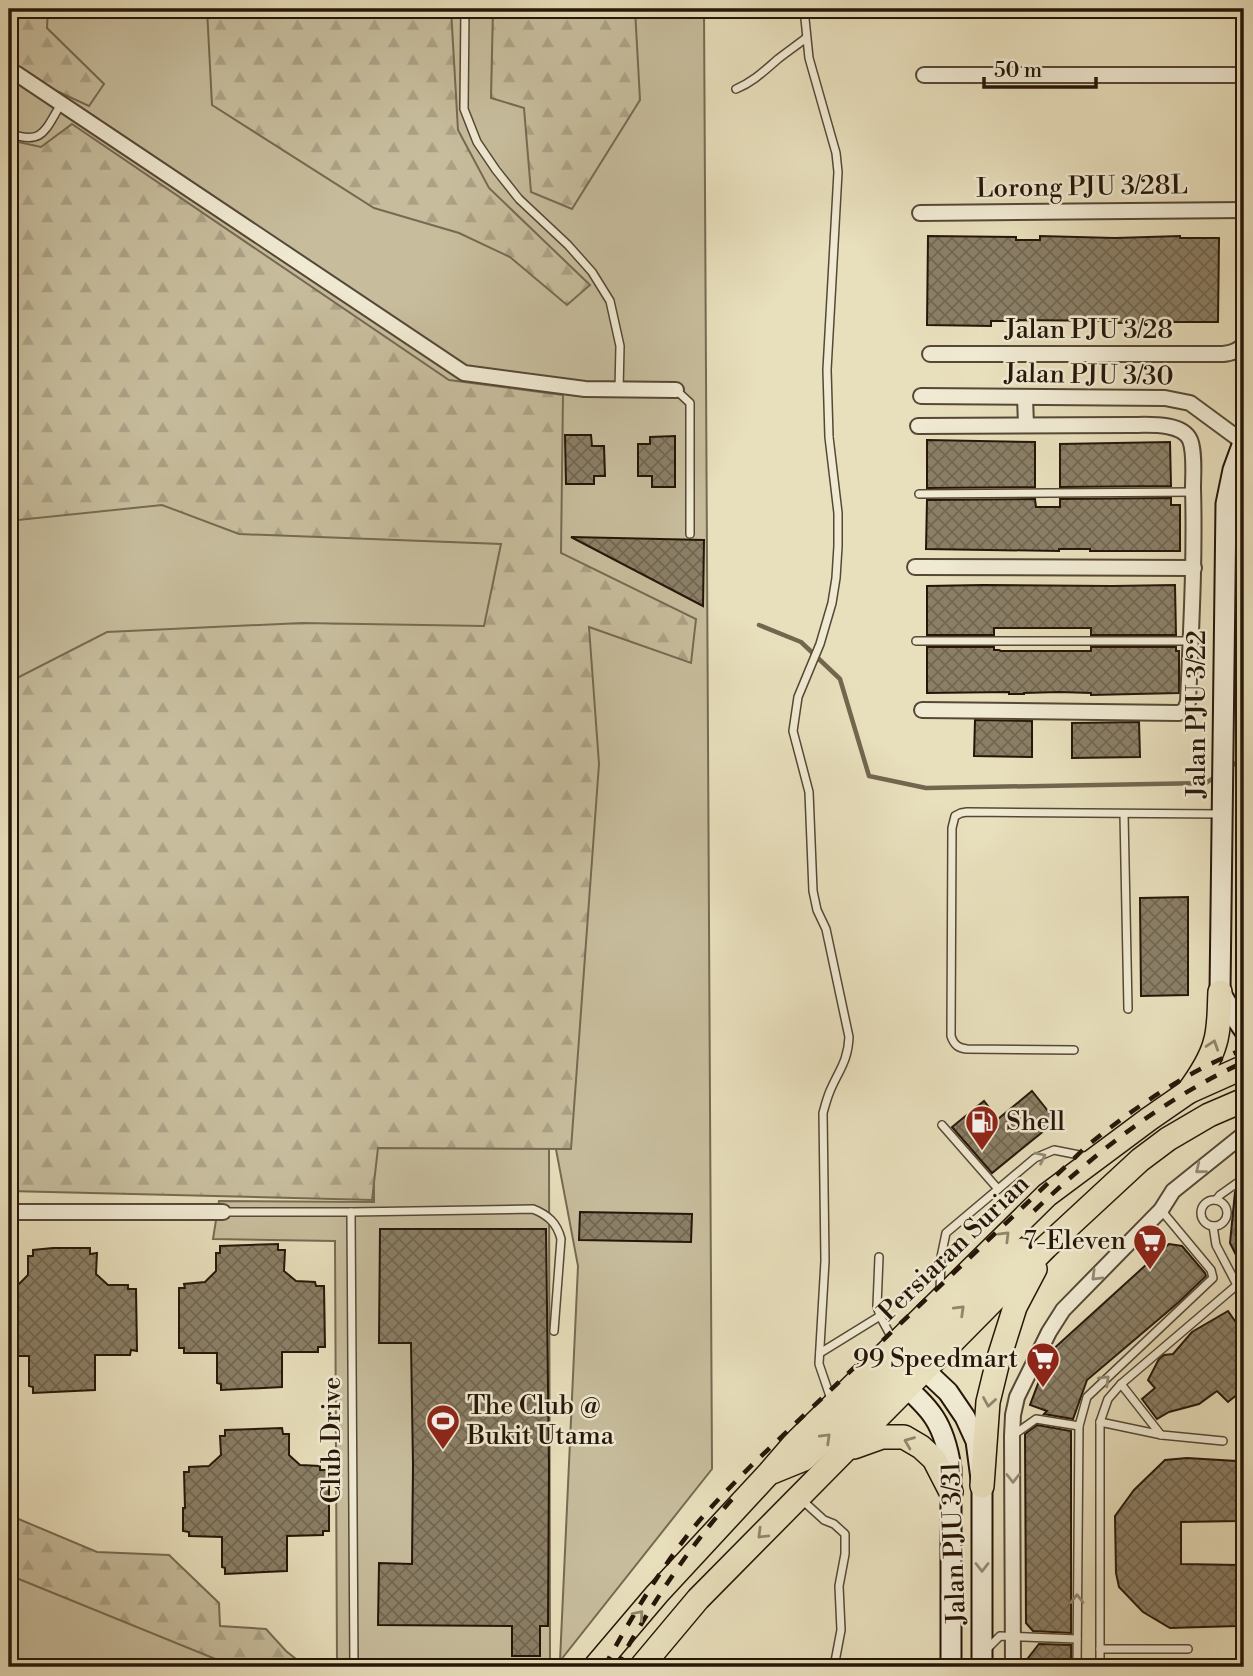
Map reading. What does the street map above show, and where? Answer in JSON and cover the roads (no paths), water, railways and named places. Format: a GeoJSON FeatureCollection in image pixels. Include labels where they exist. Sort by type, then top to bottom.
{"type":"FeatureCollection","features":[{"type":"Feature","properties":{"kind":"main road"},"geometry":{"type":"LineString","coordinates":[[1188,1092],[1204,1068],[1215,1043],[1220,992]]}},
{"type":"Feature","properties":{"kind":"main road","name":"Persiaran Surian"},"geometry":{"type":"LineString","coordinates":[[910,1357],[939,1301],[1047,1195],[1188,1092],[1244,1067]]}},
{"type":"Feature","properties":{"kind":"main road"},"geometry":{"type":"LineString","coordinates":[[641,1667],[698,1599],[845,1451],[899,1381],[910,1357],[1104,1171],[1158,1129],[1198,1104],[1240,1083],[1244,1078]]}},
{"type":"Feature","properties":{"kind":"main road","name":"Persiaran Surian"},"geometry":{"type":"LineString","coordinates":[[595,1667],[657,1594],[833,1405],[910,1357],[1046,1247],[1140,1160],[1168,1139],[1209,1115],[1244,1100]]}},
{"type":"Feature","properties":{"kind":"main road"},"geometry":{"type":"LineString","coordinates":[[982,1486],[988,1402],[998,1361],[1015,1307],[1046,1247]]}},
{"type":"Feature","properties":{"kind":"main road"},"geometry":{"type":"LineString","coordinates":[[769,1474],[804,1459],[899,1381]]}},
{"type":"Feature","properties":{"kind":"main road"},"geometry":{"type":"LineString","coordinates":[[845,1451],[882,1437],[904,1437],[934,1459],[951,1492]]}},
{"type":"Feature","properties":{"kind":"street"},"geometry":{"type":"LineString","coordinates":[[9,70],[464,373],[585,389],[676,390]]}},
{"type":"Feature","properties":{"kind":"street"},"geometry":{"type":"LineString","coordinates":[[924,75],[1244,75]]}},
{"type":"Feature","properties":{"kind":"street","name":"Lorong PJU 3/28L"},"geometry":{"type":"LineString","coordinates":[[920,213],[1244,210]]}},
{"type":"Feature","properties":{"kind":"street","name":"Jalan PJU 3/28"},"geometry":{"type":"LineString","coordinates":[[930,354],[1232,354],[1244,344]]}},
{"type":"Feature","properties":{"kind":"street","name":"Jalan PJU 3/30"},"geometry":{"type":"LineString","coordinates":[[921,396],[1178,400],[1190,403],[1244,441]]}},
{"type":"Feature","properties":{"kind":"street"},"geometry":{"type":"LineString","coordinates":[[1025,397],[1026,425]]}},
{"type":"Feature","properties":{"kind":"street"},"geometry":{"type":"LineString","coordinates":[[1056,398],[1056,425]]}},
{"type":"Feature","properties":{"kind":"street"},"geometry":{"type":"LineString","coordinates":[[918,426],[1160,425],[1182,432],[1190,439],[1193,492],[1194,568],[1188,702],[1185,710],[1179,713],[922,710]]}},
{"type":"Feature","properties":{"kind":"street","name":"Jalan PJU 3/22"},"geometry":{"type":"LineString","coordinates":[[1220,992],[1226,504],[1233,470],[1244,441]]}},
{"type":"Feature","properties":{"kind":"street"},"geometry":{"type":"LineString","coordinates":[[915,567],[1194,568]]}},
{"type":"Feature","properties":{"kind":"street"},"geometry":{"type":"LineString","coordinates":[[1220,992],[1244,1030]]}},
{"type":"Feature","properties":{"kind":"street"},"geometry":{"type":"LineString","coordinates":[[1013,1667],[1012,1436],[1017,1397],[1063,1310],[1161,1210],[1173,1191],[1244,1134]]}},
{"type":"Feature","properties":{"kind":"street"},"geometry":{"type":"LineString","coordinates":[[9,1212],[223,1212]]}},
{"type":"Feature","properties":{"kind":"street","name":"Jalan PJU 3/31"},"geometry":{"type":"LineString","coordinates":[[910,1357],[948,1392],[965,1417],[976,1441],[982,1486],[982,1662]]}},
{"type":"Feature","properties":{"kind":"street","name":"Jalan PJU 3/31"},"geometry":{"type":"LineString","coordinates":[[899,1381],[933,1413],[942,1428],[948,1447],[951,1468],[951,1667]]}},
{"type":"Feature","properties":{"kind":"lane"},"geometry":{"type":"LineString","coordinates":[[465,9],[464,109],[477,142],[519,198],[592,272],[610,302],[620,346],[619,391]]}},
{"type":"Feature","properties":{"kind":"lane"},"geometry":{"type":"LineString","coordinates":[[804,9],[809,58],[836,153],[838,172],[827,370],[829,438],[838,513],[836,578],[820,643],[798,697],[793,731],[809,792],[814,900],[826,929],[849,1037],[849,1051],[845,1063],[829,1092],[823,1113],[825,1261],[823,1351],[819,1364],[833,1405]]}},
{"type":"Feature","properties":{"kind":"lane"},"geometry":{"type":"LineString","coordinates":[[736,89],[760,75],[806,38]]}},
{"type":"Feature","properties":{"kind":"lane"},"geometry":{"type":"LineString","coordinates":[[9,133],[28,138],[36,137],[43,133],[62,104]]}},
{"type":"Feature","properties":{"kind":"lane"},"geometry":{"type":"LineString","coordinates":[[676,390],[690,403],[690,534]]}},
{"type":"Feature","properties":{"kind":"lane"},"geometry":{"type":"LineString","coordinates":[[919,494],[1193,492]]}},
{"type":"Feature","properties":{"kind":"lane"},"geometry":{"type":"LineString","coordinates":[[916,640],[1191,640]]}},
{"type":"Feature","properties":{"kind":"lane"},"geometry":{"type":"LineString","coordinates":[[1074,1050],[967,1049],[953,1044],[955,816],[967,812],[1223,814]]}},
{"type":"Feature","properties":{"kind":"lane"},"geometry":{"type":"LineString","coordinates":[[1124,814],[1128,1009]]}},
{"type":"Feature","properties":{"kind":"lane"},"geometry":{"type":"LineString","coordinates":[[942,1125],[998,1189]]}},
{"type":"Feature","properties":{"kind":"lane"},"geometry":{"type":"LineString","coordinates":[[939,1301],[941,1257],[946,1233],[1035,1158],[1054,1150],[1095,1158]]}},
{"type":"Feature","properties":{"kind":"lane"},"geometry":{"type":"LineString","coordinates":[[1216,1200],[1244,1178]]}},
{"type":"Feature","properties":{"kind":"lane"},"geometry":{"type":"LineString","coordinates":[[1216,1200],[1223,1203],[1227,1214],[1224,1222],[1213,1226],[1205,1222],[1201,1209],[1207,1202],[1216,1200]]}},
{"type":"Feature","properties":{"kind":"lane"},"geometry":{"type":"LineString","coordinates":[[223,1212],[533,1209],[552,1220],[559,1229],[561,1239],[554,1331]]}},
{"type":"Feature","properties":{"kind":"lane"},"geometry":{"type":"LineString","coordinates":[[1077,1667],[1079,1426],[1087,1398],[1213,1278],[1211,1270],[1161,1210]]}},
{"type":"Feature","properties":{"kind":"lane","name":"Club Drive"},"geometry":{"type":"LineString","coordinates":[[351,1212],[354,1667]]}},
{"type":"Feature","properties":{"kind":"lane"},"geometry":{"type":"LineString","coordinates":[[1213,1226],[1216,1245],[1244,1297]]}},
{"type":"Feature","properties":{"kind":"lane"},"geometry":{"type":"LineString","coordinates":[[880,1257],[878,1317],[910,1357]]}},
{"type":"Feature","properties":{"kind":"lane"},"geometry":{"type":"LineString","coordinates":[[1100,1667],[1100,1422],[1108,1399],[1121,1384],[1237,1285]]}},
{"type":"Feature","properties":{"kind":"lane"},"geometry":{"type":"LineString","coordinates":[[823,1351],[878,1317]]}},
{"type":"Feature","properties":{"kind":"lane"},"geometry":{"type":"LineString","coordinates":[[1121,1384],[1162,1436]]}},
{"type":"Feature","properties":{"kind":"lane"},"geometry":{"type":"LineString","coordinates":[[1012,1436],[1036,1419],[1079,1426]]}},
{"type":"Feature","properties":{"kind":"lane"},"geometry":{"type":"LineString","coordinates":[[1100,1422],[1162,1436],[1223,1441]]}},
{"type":"Feature","properties":{"kind":"lane"},"geometry":{"type":"LineString","coordinates":[[799,1497],[824,1520],[834,1524],[845,1534],[845,1554],[839,1586],[841,1630],[834,1667]]}},
{"type":"Feature","properties":{"kind":"lane"},"geometry":{"type":"LineString","coordinates":[[982,1662],[988,1647],[1000,1636],[1077,1639]]}},
{"type":"Feature","properties":{"kind":"lane"},"geometry":{"type":"LineString","coordinates":[[1100,1649],[1188,1649]]}},
{"type":"Feature","properties":{"kind":"waterway"},"geometry":{"type":"LineString","coordinates":[[759,625],[801,642],[840,679],[869,776],[926,788],[1206,783],[1218,775]]}},
{"type":"Feature","properties":{"kind":"waterway"},"geometry":{"type":"LineString","coordinates":[[1228,768],[1244,758]]}},
{"type":"Feature","properties":{"kind":"railway"},"geometry":{"type":"LineString","coordinates":[[604,1667],[644,1598],[678,1548],[756,1461],[1087,1146],[1162,1092],[1202,1068],[1244,1049]]}},
{"type":"Feature","properties":{"kind":"railway"},"geometry":{"type":"LineString","coordinates":[[1034,1211],[1107,1147],[1159,1109],[1244,1062]]}},
{"type":"Feature","properties":{"kind":"railway"},"geometry":{"type":"LineString","coordinates":[[616,1667],[672,1577],[703,1534],[738,1493]]}},
{"type":"Feature","properties":{"kind":"place","name":"Shell"},"geometry":{"type":"Point","coordinates":[982,1152]}},
{"type":"Feature","properties":{"kind":"place","name":"7-Eleven"},"geometry":{"type":"Point","coordinates":[1150,1271]}},
{"type":"Feature","properties":{"kind":"place","name":"99 Speedmart"},"geometry":{"type":"Point","coordinates":[1043,1389]}},
{"type":"Feature","properties":{"kind":"place","name":"The Club @ Bukit Utama"},"geometry":{"type":"Point","coordinates":[443,1451]}}]}
